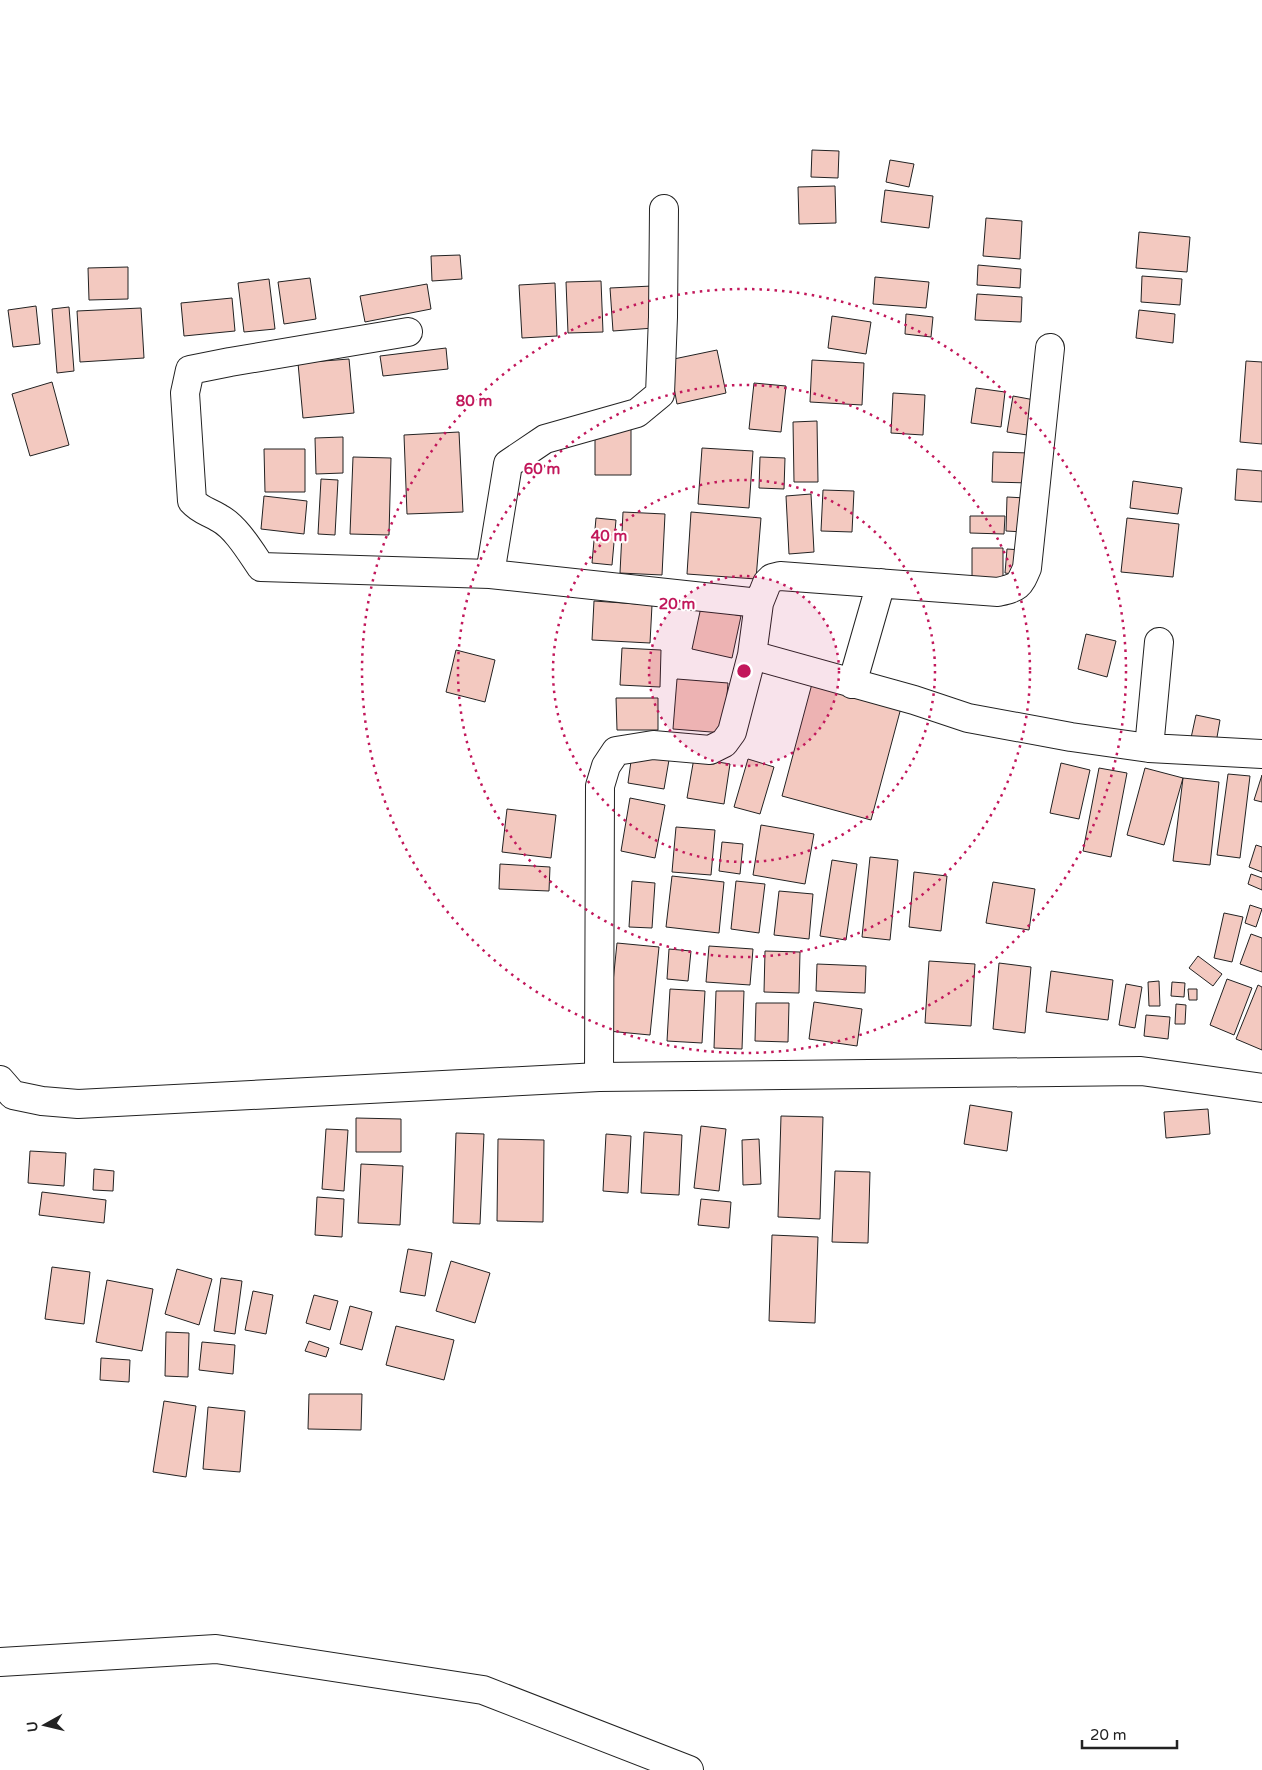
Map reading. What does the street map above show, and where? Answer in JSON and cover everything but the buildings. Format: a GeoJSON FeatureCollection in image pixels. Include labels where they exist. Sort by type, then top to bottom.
{"type":"FeatureCollection","features":[{"type":"Feature","properties":{"kind":"street"},"geometry":{"type":"LineString","coordinates":[[490,574],[508,464],[545,439],[637,413],[660,394],[664,209]]}},
{"type":"Feature","properties":{"kind":"street"},"geometry":{"type":"LineString","coordinates":[[408,332],[190,370],[185,393],[192,501],[200,509],[220,518],[227,524],[240,537],[261,567],[490,574],[759,603]]}},
{"type":"Feature","properties":{"kind":"street"},"geometry":{"type":"LineString","coordinates":[[599,1078],[600,786],[606,766],[616,751],[653,745],[710,750],[724,743],[732,732],[752,655],[759,603],[767,583],[772,578],[780,576],[998,592],[1015,588],[1022,580],[1027,568],[1050,348]]}},
{"type":"Feature","properties":{"kind":"street"},"geometry":{"type":"LineString","coordinates":[[852,684],[881,583]]}},
{"type":"Feature","properties":{"kind":"street"},"geometry":{"type":"LineString","coordinates":[[1149,748],[1159,642]]}},
{"type":"Feature","properties":{"kind":"street"},"geometry":{"type":"LineString","coordinates":[[752,655],[914,700],[968,718],[1071,737],[1149,748],[1262,754]]}},
{"type":"Feature","properties":{"kind":"street"},"geometry":{"type":"LineString","coordinates":[[0,1080],[13,1095],[42,1101],[78,1104],[599,1078],[1141,1071],[1262,1088]]}},
{"type":"Feature","properties":{"kind":"street"},"geometry":{"type":"LineString","coordinates":[[0,1662],[216,1649],[483,1690],[689,1770]]}}]}
